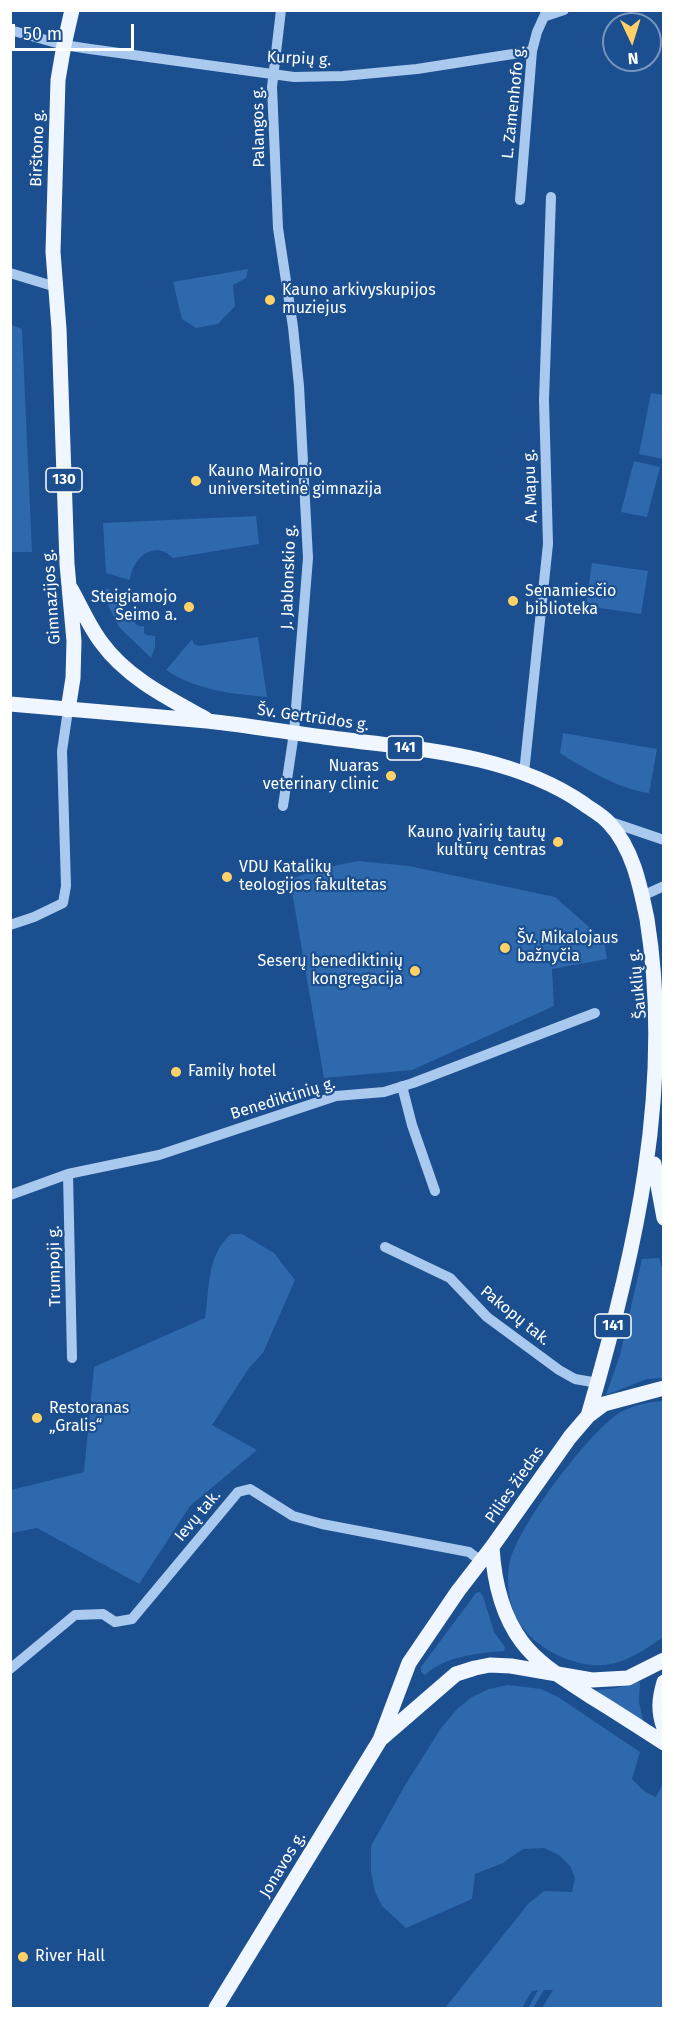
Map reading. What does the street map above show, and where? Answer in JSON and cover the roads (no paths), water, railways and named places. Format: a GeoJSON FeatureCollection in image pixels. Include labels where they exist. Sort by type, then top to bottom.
{"type":"FeatureCollection","features":[{"type":"Feature","properties":{"kind":"main road","name":"Birštono g."},"geometry":{"type":"LineString","coordinates":[[56,287],[53,252],[58,80],[72,10]]}},
{"type":"Feature","properties":{"kind":"main road","name":"Gimnazijos g."},"geometry":{"type":"LineString","coordinates":[[56,287],[69,585],[74,641],[74,665],[68,710]]}},
{"type":"Feature","properties":{"kind":"main road"},"geometry":{"type":"LineString","coordinates":[[69,585],[99,641],[112,657],[135,678],[211,722]]}},
{"type":"Feature","properties":{"kind":"main road","name":"Šv. Gertrūdos g."},"geometry":{"type":"LineString","coordinates":[[10,705],[211,722],[480,760],[524,773],[559,788],[608,821]]}},
{"type":"Feature","properties":{"kind":"main road","name":"Šauklių g."},"geometry":{"type":"LineString","coordinates":[[598,1383],[637,1236],[652,1152],[661,1046],[659,1003],[651,937],[642,896],[628,851],[608,821]]}},
{"type":"Feature","properties":{"kind":"main road","name":"Šauklių g."},"geometry":{"type":"LineString","coordinates":[[652,1152],[663,1218]]}},
{"type":"Feature","properties":{"kind":"main road","name":"141"},"geometry":{"type":"LineString","coordinates":[[588,1416],[598,1383]]}},
{"type":"Feature","properties":{"kind":"main road","name":"Pilies žiedas"},"geometry":{"type":"LineString","coordinates":[[663,1388],[604,1404],[588,1416],[570,1437],[492,1547],[497,1589],[508,1621],[523,1644],[554,1672],[663,1743]]}},
{"type":"Feature","properties":{"kind":"main road","name":"Jonavos g."},"geometry":{"type":"LineString","coordinates":[[216,2008],[380,1740],[409,1663],[458,1591],[492,1547]]}},
{"type":"Feature","properties":{"kind":"main road"},"geometry":{"type":"LineString","coordinates":[[554,1672],[592,1680],[628,1678],[663,1660]]}},
{"type":"Feature","properties":{"kind":"main road","name":"Jonavos g."},"geometry":{"type":"LineString","coordinates":[[380,1740],[456,1674],[490,1665],[554,1672]]}},
{"type":"Feature","properties":{"kind":"main road"},"geometry":{"type":"LineString","coordinates":[[663,1682],[659,1699],[659,1714],[663,1728]]}},
{"type":"Feature","properties":{"kind":"street","name":"Palangos g."},"geometry":{"type":"LineString","coordinates":[[280,242],[272,87],[281,10]]}},
{"type":"Feature","properties":{"kind":"street"},"geometry":{"type":"LineString","coordinates":[[547,13],[564,10]]}},
{"type":"Feature","properties":{"kind":"street","name":"L. Zamenhofo g."},"geometry":{"type":"LineString","coordinates":[[520,200],[532,51],[537,32],[547,13]]}},
{"type":"Feature","properties":{"kind":"street","name":"Kurpių g."},"geometry":{"type":"LineString","coordinates":[[10,30],[64,45],[294,77],[343,76],[417,69],[532,51]]}},
{"type":"Feature","properties":{"kind":"street","name":"A. Mapu g."},"geometry":{"type":"LineString","coordinates":[[524,773],[548,544],[544,400],[551,197]]}},
{"type":"Feature","properties":{"kind":"street","name":"J. Jablonskio g."},"geometry":{"type":"LineString","coordinates":[[280,242],[298,374],[308,558],[294,733],[283,806]]}},
{"type":"Feature","properties":{"kind":"street"},"geometry":{"type":"LineString","coordinates":[[10,273],[56,287]]}},
{"type":"Feature","properties":{"kind":"street","name":"Gimnazijos g."},"geometry":{"type":"LineString","coordinates":[[10,926],[63,903],[66,886],[62,752],[68,710]]}},
{"type":"Feature","properties":{"kind":"street","name":"Šv. Gertrūdos g."},"geometry":{"type":"LineString","coordinates":[[608,821],[663,840]]}},
{"type":"Feature","properties":{"kind":"street"},"geometry":{"type":"LineString","coordinates":[[642,896],[663,886]]}},
{"type":"Feature","properties":{"kind":"street","name":"Benediktinių g."},"geometry":{"type":"LineString","coordinates":[[10,1195],[68,1174],[159,1155],[336,1096],[384,1092],[595,1013]]}},
{"type":"Feature","properties":{"kind":"street"},"geometry":{"type":"LineString","coordinates":[[402,1086],[412,1125],[435,1191]]}},
{"type":"Feature","properties":{"kind":"street","name":"Trumpoji g."},"geometry":{"type":"LineString","coordinates":[[68,1174],[72,1358]]}},
{"type":"Feature","properties":{"kind":"street","name":"Pakopų tak."},"geometry":{"type":"LineString","coordinates":[[385,1247],[450,1278],[487,1317],[559,1370],[575,1379],[598,1383]]}},
{"type":"Feature","properties":{"kind":"street","name":"Ievų tak."},"geometry":{"type":"LineString","coordinates":[[10,1669],[75,1615],[103,1614],[115,1622],[132,1619],[238,1492],[250,1489],[293,1516],[322,1524],[469,1552],[481,1561]]}},
{"type":"Feature","properties":{"kind":"place","name":"Kauno arkivyskupijos muziejus"},"geometry":{"type":"Point","coordinates":[270,300]}},
{"type":"Feature","properties":{"kind":"place","name":"Kauno Maironio universitetinė gimnazija"},"geometry":{"type":"Point","coordinates":[196,481]}},
{"type":"Feature","properties":{"kind":"place","name":"Senamiesčio biblioteka"},"geometry":{"type":"Point","coordinates":[513,601]}},
{"type":"Feature","properties":{"kind":"place","name":"Steigiamojo Seimo a."},"geometry":{"type":"Point","coordinates":[189,607]}},
{"type":"Feature","properties":{"kind":"place","name":"Nuaras veterinary clinic"},"geometry":{"type":"Point","coordinates":[391,776]}},
{"type":"Feature","properties":{"kind":"place","name":"Kauno įvairių tautų kultūrų centras"},"geometry":{"type":"Point","coordinates":[558,842]}},
{"type":"Feature","properties":{"kind":"place","name":"VDU Katalikų teologijos fakultetas"},"geometry":{"type":"Point","coordinates":[227,877]}},
{"type":"Feature","properties":{"kind":"place","name":"Šv. Mikalojaus bažnyčia"},"geometry":{"type":"Point","coordinates":[505,948]}},
{"type":"Feature","properties":{"kind":"place","name":"Seserų benediktinių kongregacija"},"geometry":{"type":"Point","coordinates":[415,971]}},
{"type":"Feature","properties":{"kind":"place","name":"Family hotel"},"geometry":{"type":"Point","coordinates":[176,1072]}},
{"type":"Feature","properties":{"kind":"place","name":"Restoranas „Gralis“"},"geometry":{"type":"Point","coordinates":[37,1418]}},
{"type":"Feature","properties":{"kind":"place","name":"River Hall"},"geometry":{"type":"Point","coordinates":[23,1957]}}]}
